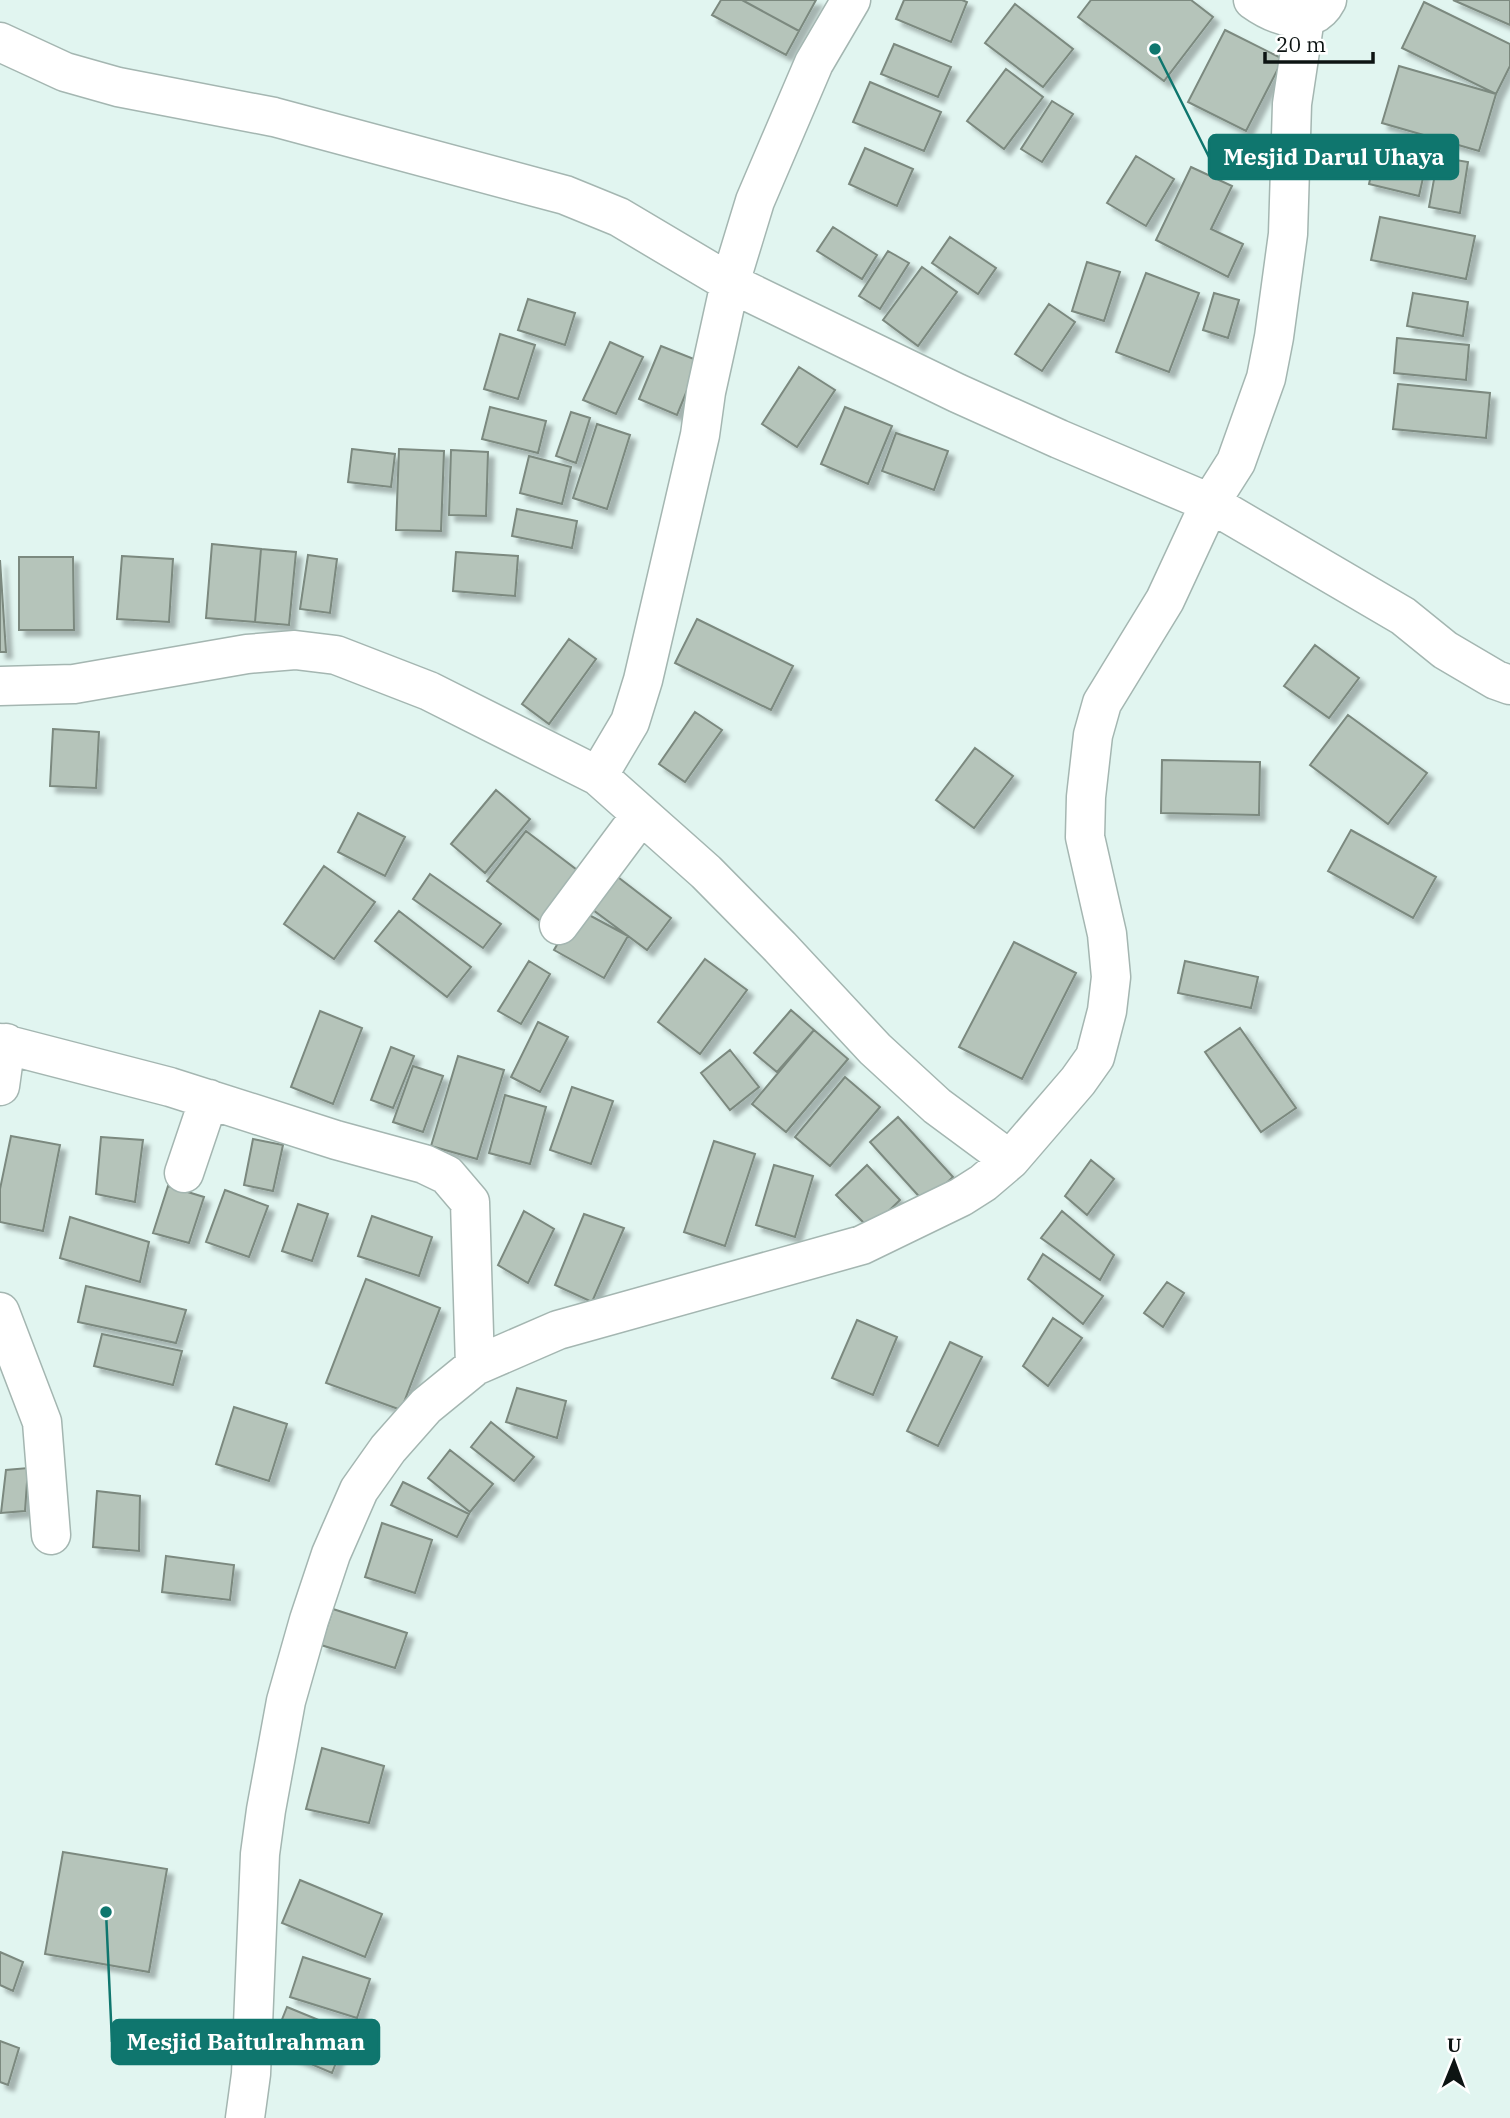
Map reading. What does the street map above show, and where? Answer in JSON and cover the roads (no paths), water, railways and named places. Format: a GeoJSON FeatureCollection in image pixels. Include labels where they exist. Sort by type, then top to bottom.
{"type":"FeatureCollection","features":[{"type":"Feature","properties":{"kind":"street"},"geometry":{"type":"LineString","coordinates":[[598,776],[630,722],[643,680],[700,435],[706,392],[730,283],[755,201],[814,63],[851,0]]}},
{"type":"Feature","properties":{"kind":"street"},"geometry":{"type":"LineString","coordinates":[[245,2118],[251,2074],[260,1854],[286,1701],[331,1554],[359,1490],[388,1449],[426,1406],[475,1366],[558,1330],[862,1245],[961,1197],[984,1183],[1010,1160],[1095,1058],[1107,1011],[1111,977],[1107,934],[1085,837],[1086,797],[1093,734],[1102,703],[1164,600],[1210,503],[1236,462],[1266,378],[1274,337],[1288,234],[1292,104],[1316,9],[1281,17],[1268,12],[1253,0]]}},
{"type":"Feature","properties":{"kind":"street"},"geometry":{"type":"LineString","coordinates":[[0,42],[65,72],[118,87],[274,117],[565,195],[619,216],[730,283],[970,399],[1210,503],[1403,616],[1445,650],[1496,680],[1510,685]]}},
{"type":"Feature","properties":{"kind":"street"},"geometry":{"type":"LineString","coordinates":[[0,686],[74,684],[247,654],[295,650],[336,655],[429,691],[598,776],[706,872],[875,1049],[937,1106],[1010,1160]]}},
{"type":"Feature","properties":{"kind":"street"},"geometry":{"type":"LineString","coordinates":[[559,925],[641,815]]}},
{"type":"Feature","properties":{"kind":"street"},"geometry":{"type":"LineString","coordinates":[[0,1086],[3,1043],[209,1099],[336,1140],[424,1164],[447,1175],[470,1202],[475,1366]]}},
{"type":"Feature","properties":{"kind":"street"},"geometry":{"type":"LineString","coordinates":[[184,1173],[209,1099]]}},
{"type":"Feature","properties":{"kind":"street"},"geometry":{"type":"LineString","coordinates":[[0,1312],[42,1422],[51,1535]]}},
{"type":"Feature","properties":{"kind":"place","name":"Mesjid Darul Uhaya"},"geometry":{"type":"Point","coordinates":[1155,49]}},
{"type":"Feature","properties":{"kind":"place","name":"Mesjid Baitulrahman"},"geometry":{"type":"Point","coordinates":[106,1912]}}]}
